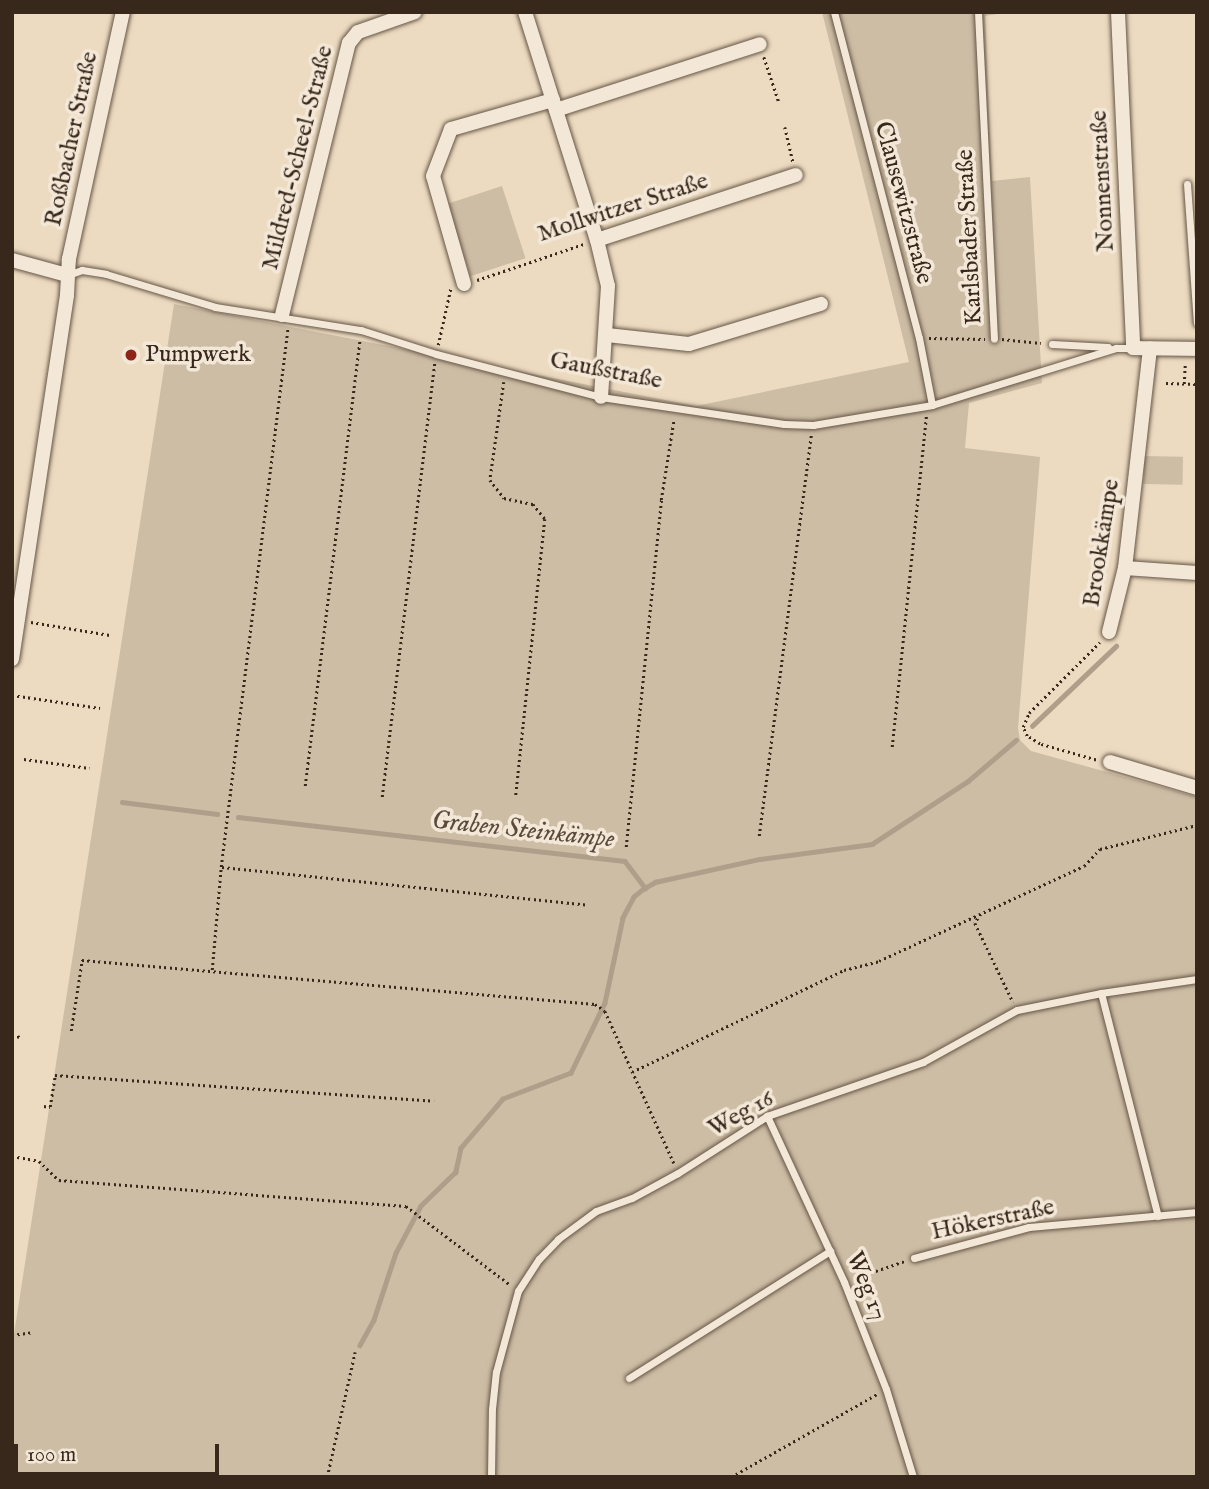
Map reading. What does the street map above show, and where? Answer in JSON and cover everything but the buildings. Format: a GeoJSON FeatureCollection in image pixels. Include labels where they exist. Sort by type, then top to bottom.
{"type":"FeatureCollection","features":[{"type":"Feature","properties":{"kind":"street","name":"Roßbacher Straße"},"geometry":{"type":"LineString","coordinates":[[12,659],[67,295],[67,275],[123,12]]}},
{"type":"Feature","properties":{"kind":"street","name":"Mildred-Scheel-Straße"},"geometry":{"type":"LineString","coordinates":[[286,316],[349,43],[358,32],[415,12]]}},
{"type":"Feature","properties":{"kind":"street"},"geometry":{"type":"LineString","coordinates":[[525,12],[597,240],[608,286],[601,397]]}},
{"type":"Feature","properties":{"kind":"street","name":"Nonnenstraße"},"geometry":{"type":"LineString","coordinates":[[1118,12],[1133,348]]}},
{"type":"Feature","properties":{"kind":"street"},"geometry":{"type":"LineString","coordinates":[[464,284],[433,176],[452,129],[554,105],[760,44]]}},
{"type":"Feature","properties":{"kind":"street","name":"Mollwitzer Straße"},"geometry":{"type":"LineString","coordinates":[[597,240],[796,175]]}},
{"type":"Feature","properties":{"kind":"street","name":"Gaußstraße"},"geometry":{"type":"LineString","coordinates":[[12,260],[67,275]]}},
{"type":"Feature","properties":{"kind":"street"},"geometry":{"type":"LineString","coordinates":[[607,335],[689,344],[821,304]]}},
{"type":"Feature","properties":{"kind":"street","name":"Gaußstraße"},"geometry":{"type":"LineString","coordinates":[[1133,348],[1191,349]]}},
{"type":"Feature","properties":{"kind":"street","name":"Brookkämpe"},"geometry":{"type":"LineString","coordinates":[[1109,632],[1125,568],[1150,348]]}},
{"type":"Feature","properties":{"kind":"street"},"geometry":{"type":"LineString","coordinates":[[1125,568],[1197,573]]}},
{"type":"Feature","properties":{"kind":"street"},"geometry":{"type":"LineString","coordinates":[[1110,762],[1197,788]]}},
{"type":"Feature","properties":{"kind":"lane","name":"Clausewitzstraße"},"geometry":{"type":"LineString","coordinates":[[834,12],[919,338],[930,405]]}},
{"type":"Feature","properties":{"kind":"lane","name":"Karlsbader Straße"},"geometry":{"type":"LineString","coordinates":[[978,12],[994,339]]}},
{"type":"Feature","properties":{"kind":"lane"},"geometry":{"type":"LineString","coordinates":[[1187,184],[1197,323]]}},
{"type":"Feature","properties":{"kind":"lane","name":"Gaußstraße"},"geometry":{"type":"LineString","coordinates":[[67,275],[82,270],[106,274],[215,307],[286,316],[361,330],[436,354],[601,397],[784,424],[813,425],[930,405],[1116,348],[1133,348]]}},
{"type":"Feature","properties":{"kind":"lane"},"geometry":{"type":"LineString","coordinates":[[1052,344],[1116,348]]}},
{"type":"Feature","properties":{"kind":"lane","name":"Weg 16"},"geometry":{"type":"LineString","coordinates":[[491,1477],[492,1409],[496,1372],[518,1291],[539,1259],[558,1239],[596,1211],[632,1198],[678,1173],[767,1116],[923,1062],[1017,1010],[1101,993],[1197,979]]}},
{"type":"Feature","properties":{"kind":"lane"},"geometry":{"type":"LineString","coordinates":[[1101,993],[1158,1216]]}},
{"type":"Feature","properties":{"kind":"lane","name":"Weg 17"},"geometry":{"type":"LineString","coordinates":[[767,1116],[844,1282],[886,1389],[913,1477]]}},
{"type":"Feature","properties":{"kind":"lane","name":"Hökerstraße"},"geometry":{"type":"LineString","coordinates":[[915,1258],[1029,1227],[1197,1212]]}},
{"type":"Feature","properties":{"kind":"lane"},"geometry":{"type":"LineString","coordinates":[[629,1378],[830,1251]]}},
{"type":"Feature","properties":{"kind":"path"},"geometry":{"type":"LineString","coordinates":[[760,44],[779,102]]}},
{"type":"Feature","properties":{"kind":"path"},"geometry":{"type":"LineString","coordinates":[[785,127],[796,175]]}},
{"type":"Feature","properties":{"kind":"path","name":"Mollwitzer Straße"},"geometry":{"type":"LineString","coordinates":[[464,284],[597,240]]}},
{"type":"Feature","properties":{"kind":"path"},"geometry":{"type":"LineString","coordinates":[[382,797],[436,354],[451,287],[464,284]]}},
{"type":"Feature","properties":{"kind":"path"},"geometry":{"type":"LineString","coordinates":[[212,970],[221,867],[286,316]]}},
{"type":"Feature","properties":{"kind":"path"},"geometry":{"type":"LineString","coordinates":[[305,786],[361,330]]}},
{"type":"Feature","properties":{"kind":"path"},"geometry":{"type":"LineString","coordinates":[[919,338],[994,339]]}},
{"type":"Feature","properties":{"kind":"path","name":"Karlsbader Straße"},"geometry":{"type":"LineString","coordinates":[[994,339],[1052,344]]}},
{"type":"Feature","properties":{"kind":"path"},"geometry":{"type":"LineString","coordinates":[[1184,384],[1191,349]]}},
{"type":"Feature","properties":{"kind":"path"},"geometry":{"type":"LineString","coordinates":[[505,373],[491,480],[504,498],[533,504],[545,519],[516,795]]}},
{"type":"Feature","properties":{"kind":"path"},"geometry":{"type":"LineString","coordinates":[[1166,383],[1197,384]]}},
{"type":"Feature","properties":{"kind":"path"},"geometry":{"type":"LineString","coordinates":[[892,747],[930,405]]}},
{"type":"Feature","properties":{"kind":"path"},"geometry":{"type":"LineString","coordinates":[[626,847],[661,500],[676,408]]}},
{"type":"Feature","properties":{"kind":"path"},"geometry":{"type":"LineString","coordinates":[[759,836],[813,425]]}},
{"type":"Feature","properties":{"kind":"path"},"geometry":{"type":"LineString","coordinates":[[17,614],[110,635]]}},
{"type":"Feature","properties":{"kind":"path","name":"Brookkämpe"},"geometry":{"type":"LineString","coordinates":[[1109,632],[1029,713],[1023,727],[1024,733],[1032,740],[1110,762]]}},
{"type":"Feature","properties":{"kind":"path"},"geometry":{"type":"LineString","coordinates":[[12,695],[100,708]]}},
{"type":"Feature","properties":{"kind":"path"},"geometry":{"type":"LineString","coordinates":[[24,759],[89,768]]}},
{"type":"Feature","properties":{"kind":"path"},"geometry":{"type":"LineString","coordinates":[[632,1072],[844,970],[879,961],[1084,866],[1100,849],[1197,825]]}},
{"type":"Feature","properties":{"kind":"path"},"geometry":{"type":"LineString","coordinates":[[221,867],[588,905]]}},
{"type":"Feature","properties":{"kind":"path"},"geometry":{"type":"LineString","coordinates":[[983,912],[975,923],[1017,1010]]}},
{"type":"Feature","properties":{"kind":"path"},"geometry":{"type":"LineString","coordinates":[[71,1031],[82,960],[595,1004],[605,1011],[678,1173]]}},
{"type":"Feature","properties":{"kind":"path"},"geometry":{"type":"LineString","coordinates":[[12,1036],[23,1037]]}},
{"type":"Feature","properties":{"kind":"path"},"geometry":{"type":"LineString","coordinates":[[44,1106],[50,1107],[55,1075],[434,1101]]}},
{"type":"Feature","properties":{"kind":"path"},"geometry":{"type":"LineString","coordinates":[[12,1156],[39,1161],[59,1180],[407,1206],[518,1291]]}},
{"type":"Feature","properties":{"kind":"path","name":"Hökerstraße"},"geometry":{"type":"LineString","coordinates":[[844,1282],[915,1258]]}},
{"type":"Feature","properties":{"kind":"path"},"geometry":{"type":"LineString","coordinates":[[12,1335],[34,1332]]}},
{"type":"Feature","properties":{"kind":"path"},"geometry":{"type":"LineString","coordinates":[[327,1477],[355,1352]]}},
{"type":"Feature","properties":{"kind":"path"},"geometry":{"type":"LineString","coordinates":[[731,1477],[886,1389]]}},
{"type":"Feature","properties":{"kind":"shaded area"},"geometry":{"type":"Polygon","coordinates":[[[822,12],[1010,12],[985,16],[992,181],[1030,177],[1042,383],[969,403],[965,448],[1040,457],[1018,728],[1020,740],[1031,751],[1197,797],[1197,1477],[12,1477],[12,1347],[174,304],[696,406],[909,362],[822,12]]]}},
{"type":"Feature","properties":{"kind":"shaded area"},"geometry":{"type":"Polygon","coordinates":[[[502,186],[525,258],[470,276],[447,204],[502,186]]]}},
{"type":"Feature","properties":{"kind":"shaded area"},"geometry":{"type":"Polygon","coordinates":[[[1144,456],[1183,457],[1183,485],[1144,484],[1144,456]]]}},
{"type":"Feature","properties":{"kind":"waterway"},"geometry":{"type":"LineString","coordinates":[[1032,726],[1116,646]]}},
{"type":"Feature","properties":{"kind":"waterway"},"geometry":{"type":"LineString","coordinates":[[645,888],[655,882],[760,859],[872,844],[968,781],[1016,740]]}},
{"type":"Feature","properties":{"kind":"waterway","name":"Graben Steinkämpe"},"geometry":{"type":"LineString","coordinates":[[122,802],[217,814]]}},
{"type":"Feature","properties":{"kind":"waterway","name":"Graben Steinkämpe"},"geometry":{"type":"LineString","coordinates":[[238,817],[625,861],[645,888],[634,897],[623,918],[605,1003],[571,1073],[503,1099],[461,1148],[456,1172],[421,1206],[396,1253],[374,1320],[360,1345]]}},
{"type":"Feature","properties":{"kind":"place","name":"Pumpwerk"},"geometry":{"type":"Point","coordinates":[131,355]}}]}
